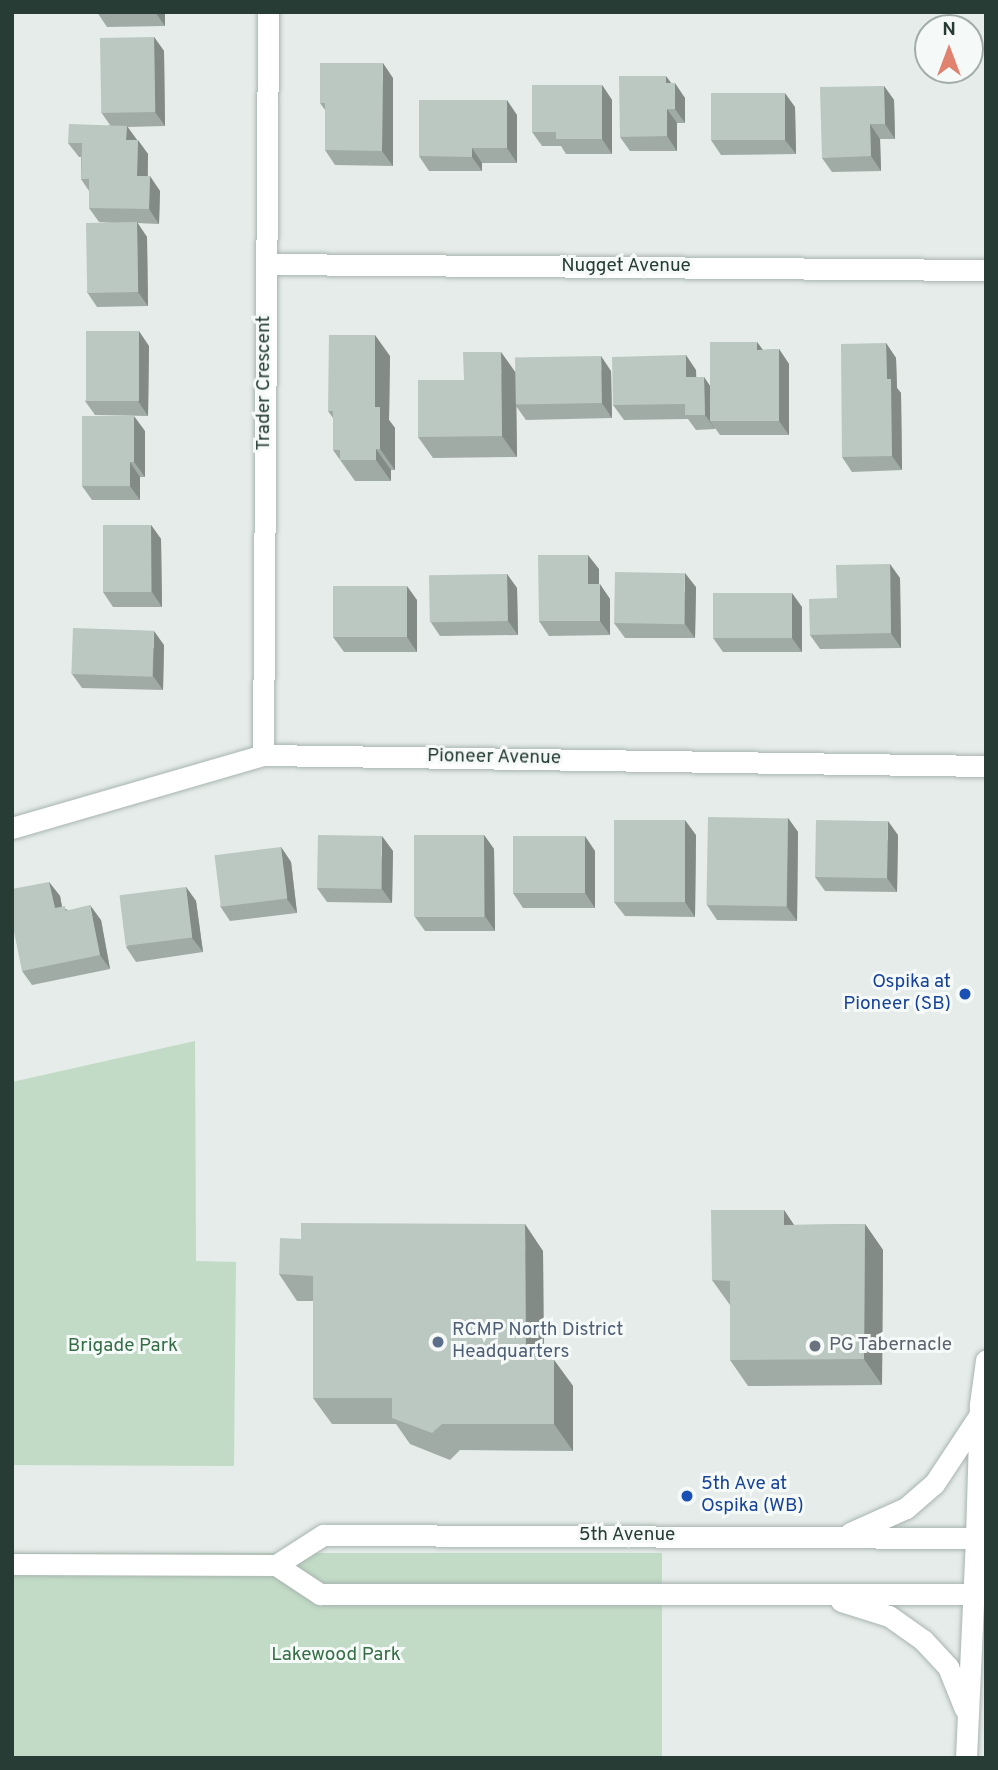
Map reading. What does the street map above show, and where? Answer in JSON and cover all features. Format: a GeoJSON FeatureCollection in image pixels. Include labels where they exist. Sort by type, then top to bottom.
{"type":"FeatureCollection","features":[{"type":"Feature","properties":{"kind":"street","name":"Trader Crescent"},"geometry":{"type":"LineString","coordinates":[[263,755],[268,12]]}},
{"type":"Feature","properties":{"kind":"street","name":"Nugget Avenue"},"geometry":{"type":"LineString","coordinates":[[266,264],[986,270]]}},
{"type":"Feature","properties":{"kind":"street","name":"Pioneer Avenue"},"geometry":{"type":"LineString","coordinates":[[12,828],[263,755],[986,766]]}},
{"type":"Feature","properties":{"kind":"street"},"geometry":{"type":"LineString","coordinates":[[966,1758],[980,1594],[979,1416],[986,1360]]}},
{"type":"Feature","properties":{"kind":"street"},"geometry":{"type":"LineString","coordinates":[[842,1537],[906,1508],[934,1484],[979,1416]]}},
{"type":"Feature","properties":{"kind":"street","name":"5th Avenue"},"geometry":{"type":"LineString","coordinates":[[276,1565],[323,1535],[981,1538]]}},
{"type":"Feature","properties":{"kind":"street"},"geometry":{"type":"LineString","coordinates":[[12,1564],[276,1565],[320,1594],[980,1594]]}},
{"type":"Feature","properties":{"kind":"street"},"geometry":{"type":"LineString","coordinates":[[815,1594],[889,1616],[910,1628],[948,1667],[968,1718]]}},
{"type":"Feature","properties":{"kind":"green space","name":"Brigade Park"},"geometry":{"type":"Polygon","coordinates":[[[195,1041],[196,1261],[236,1262],[234,1466],[12,1465],[12,1082],[195,1041]]]}},
{"type":"Feature","properties":{"kind":"green space","name":"Lakewood Park"},"geometry":{"type":"Polygon","coordinates":[[[12,1553],[662,1553],[662,1758],[12,1758],[12,1553]]]}},
{"type":"Feature","properties":{"kind":"building"},"geometry":{"type":"Polygon","coordinates":[[[154,37],[155,112],[101,113],[100,38],[154,37]]]}},
{"type":"Feature","properties":{"kind":"building"},"geometry":{"type":"Polygon","coordinates":[[[320,63],[383,63],[382,151],[325,150],[325,103],[320,103],[320,63]]]}},
{"type":"Feature","properties":{"kind":"building"},"geometry":{"type":"Polygon","coordinates":[[[619,76],[666,76],[666,83],[675,83],[675,109],[667,109],[667,136],[620,137],[619,76]]]}},
{"type":"Feature","properties":{"kind":"building"},"geometry":{"type":"Polygon","coordinates":[[[532,85],[602,85],[602,139],[556,139],[556,132],[532,132],[532,85]]]}},
{"type":"Feature","properties":{"kind":"building"},"geometry":{"type":"Polygon","coordinates":[[[884,86],[885,124],[870,124],[871,156],[822,158],[820,87],[884,86]]]}},
{"type":"Feature","properties":{"kind":"building"},"geometry":{"type":"Polygon","coordinates":[[[711,93],[785,93],[785,140],[711,140],[711,93]]]}},
{"type":"Feature","properties":{"kind":"building"},"geometry":{"type":"Polygon","coordinates":[[[419,100],[507,100],[507,148],[472,148],[472,157],[419,156],[419,100]]]}},
{"type":"Feature","properties":{"kind":"building"},"geometry":{"type":"Polygon","coordinates":[[[69,124],[127,126],[126,140],[138,140],[137,176],[150,176],[149,209],[89,208],[89,179],[81,179],[82,143],[68,143],[69,124]]]}},
{"type":"Feature","properties":{"kind":"building"},"geometry":{"type":"Polygon","coordinates":[[[137,222],[138,292],[87,293],[86,223],[137,222]]]}},
{"type":"Feature","properties":{"kind":"building"},"geometry":{"type":"Polygon","coordinates":[[[86,331],[139,331],[139,401],[86,401],[86,331]]]}},
{"type":"Feature","properties":{"kind":"building"},"geometry":{"type":"Polygon","coordinates":[[[329,335],[375,335],[375,407],[380,407],[380,449],[376,449],[376,460],[340,460],[340,450],[333,450],[333,411],[328,411],[329,335]]]}},
{"type":"Feature","properties":{"kind":"building"},"geometry":{"type":"Polygon","coordinates":[[[710,342],[757,342],[757,350],[779,349],[779,421],[710,421],[710,342]]]}},
{"type":"Feature","properties":{"kind":"building"},"geometry":{"type":"Polygon","coordinates":[[[886,343],[887,379],[891,379],[892,456],[842,457],[841,344],[886,343]]]}},
{"type":"Feature","properties":{"kind":"building"},"geometry":{"type":"Polygon","coordinates":[[[463,352],[501,352],[502,436],[418,437],[418,380],[464,380],[463,352]]]}},
{"type":"Feature","properties":{"kind":"building"},"geometry":{"type":"Polygon","coordinates":[[[686,355],[686,377],[704,377],[705,415],[685,415],[685,404],[613,405],[612,357],[686,355]]]}},
{"type":"Feature","properties":{"kind":"building"},"geometry":{"type":"Polygon","coordinates":[[[601,356],[602,403],[516,404],[515,358],[601,356]]]}},
{"type":"Feature","properties":{"kind":"building"},"geometry":{"type":"Polygon","coordinates":[[[82,416],[134,416],[134,462],[130,462],[130,486],[82,486],[82,416]]]}},
{"type":"Feature","properties":{"kind":"building"},"geometry":{"type":"Polygon","coordinates":[[[103,525],[151,525],[151,592],[103,592],[103,525]]]}},
{"type":"Feature","properties":{"kind":"building"},"geometry":{"type":"Polygon","coordinates":[[[538,555],[588,555],[588,584],[600,584],[600,621],[539,621],[538,555]]]}},
{"type":"Feature","properties":{"kind":"building"},"geometry":{"type":"Polygon","coordinates":[[[890,564],[891,633],[810,635],[809,599],[837,598],[836,565],[890,564]]]}},
{"type":"Feature","properties":{"kind":"building"},"geometry":{"type":"Polygon","coordinates":[[[615,572],[685,573],[684,624],[614,623],[615,572]]]}},
{"type":"Feature","properties":{"kind":"building"},"geometry":{"type":"Polygon","coordinates":[[[507,574],[508,621],[430,622],[429,575],[507,574]]]}},
{"type":"Feature","properties":{"kind":"building"},"geometry":{"type":"Polygon","coordinates":[[[333,586],[407,586],[407,637],[333,637],[333,586]]]}},
{"type":"Feature","properties":{"kind":"building"},"geometry":{"type":"Polygon","coordinates":[[[713,593],[792,593],[792,638],[713,638],[713,593]]]}},
{"type":"Feature","properties":{"kind":"building"},"geometry":{"type":"Polygon","coordinates":[[[73,628],[154,631],[152,677],[71,674],[73,628]]]}},
{"type":"Feature","properties":{"kind":"building"},"geometry":{"type":"Polygon","coordinates":[[[708,817],[788,818],[786,906],[706,905],[708,817]]]}},
{"type":"Feature","properties":{"kind":"building"},"geometry":{"type":"Polygon","coordinates":[[[614,820],[685,820],[685,902],[614,902],[614,820]]]}},
{"type":"Feature","properties":{"kind":"building"},"geometry":{"type":"Polygon","coordinates":[[[816,820],[888,821],[887,878],[815,877],[816,820]]]}},
{"type":"Feature","properties":{"kind":"building"},"geometry":{"type":"Polygon","coordinates":[[[318,835],[382,836],[381,889],[317,888],[318,835]]]}},
{"type":"Feature","properties":{"kind":"building"},"geometry":{"type":"Polygon","coordinates":[[[414,835],[484,835],[484,917],[414,917],[414,835]]]}},
{"type":"Feature","properties":{"kind":"building"},"geometry":{"type":"Polygon","coordinates":[[[513,836],[585,836],[585,893],[513,893],[513,836]]]}},
{"type":"Feature","properties":{"kind":"building"},"geometry":{"type":"Polygon","coordinates":[[[281,847],[287,899],[221,907],[214,855],[281,847]]]}},
{"type":"Feature","properties":{"kind":"building"},"geometry":{"type":"Polygon","coordinates":[[[49,882],[55,908],[65,906],[65,911],[90,905],[100,955],[22,971],[12,922],[12,889],[49,882]]]}},
{"type":"Feature","properties":{"kind":"building"},"geometry":{"type":"Polygon","coordinates":[[[186,887],[192,938],[126,946],[119,895],[186,887]]]}},
{"type":"Feature","properties":{"kind":"building","name":"PG Tabernacle"},"geometry":{"type":"Polygon","coordinates":[[[711,1210],[784,1210],[784,1225],[865,1224],[864,1359],[730,1360],[730,1281],[712,1280],[711,1210]]]}},
{"type":"Feature","properties":{"kind":"building","name":"RCMP North District Headquarters"},"geometry":{"type":"Polygon","coordinates":[[[301,1223],[525,1224],[526,1356],[554,1360],[554,1424],[442,1424],[432,1433],[392,1418],[392,1398],[313,1398],[313,1276],[279,1274],[280,1238],[301,1239],[301,1223]]]}},
{"type":"Feature","properties":{"kind":"place","name":"Ospika at Pioneer (SB)"},"geometry":{"type":"Point","coordinates":[965,994]}},
{"type":"Feature","properties":{"kind":"place","name":"RCMP North District Headquarters"},"geometry":{"type":"Point","coordinates":[438,1342]}},
{"type":"Feature","properties":{"kind":"place","name":"PG Tabernacle"},"geometry":{"type":"Point","coordinates":[815,1346]}},
{"type":"Feature","properties":{"kind":"place","name":"5th Ave at Ospika (WB)"},"geometry":{"type":"Point","coordinates":[687,1496]}}]}
